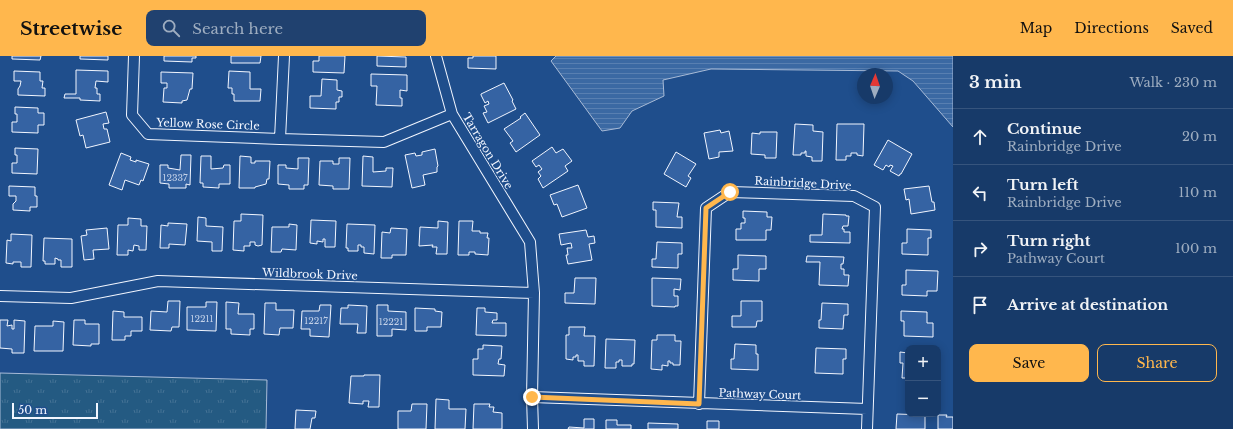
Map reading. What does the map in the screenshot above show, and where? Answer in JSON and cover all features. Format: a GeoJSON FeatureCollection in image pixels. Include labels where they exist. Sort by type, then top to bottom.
{"type":"FeatureCollection","features":[{"type":"Feature","properties":{"kind":"street","name":"Yellow Rose Circle"},"geometry":{"type":"LineString","coordinates":[[134,56],[132,115],[148,134],[384,142],[452,114]]}},
{"type":"Feature","properties":{"kind":"street"},"geometry":{"type":"LineString","coordinates":[[280,139],[284,56]]}},
{"type":"Feature","properties":{"kind":"street","name":"Tarragon Drive"},"geometry":{"type":"LineString","coordinates":[[436,56],[452,114],[530,242],[534,293]]}},
{"type":"Feature","properties":{"kind":"street","name":"Rainbridge Drive"},"geometry":{"type":"LineString","coordinates":[[699,404],[706,208],[730,192],[854,196],[875,207],[867,429]]}},
{"type":"Feature","properties":{"kind":"street","name":"Wildbrook Drive"},"geometry":{"type":"LineString","coordinates":[[0,296],[70,298],[158,281],[534,293]]}},
{"type":"Feature","properties":{"kind":"street"},"geometry":{"type":"LineString","coordinates":[[533,429],[532,397],[534,293]]}},
{"type":"Feature","properties":{"kind":"street","name":"Pathway Court"},"geometry":{"type":"LineString","coordinates":[[532,397],[867,409]]}},
{"type":"Feature","properties":{"kind":"green space"},"geometry":{"type":"Polygon","coordinates":[[[0,373],[267,380],[266,429],[0,429],[0,373]]]}},
{"type":"Feature","properties":{"kind":"shaded area"},"geometry":{"type":"Polygon","coordinates":[[[556,56],[953,56],[953,127],[913,81],[898,71],[893,71],[893,68],[857,68],[857,71],[711,69],[663,80],[664,96],[632,111],[620,128],[602,131],[551,61],[556,56]]]}},
{"type":"Feature","properties":{"kind":"building"},"geometry":{"type":"Polygon","coordinates":[[[12,56],[41,56],[40,60],[12,59],[12,56]]]}},
{"type":"Feature","properties":{"kind":"building"},"geometry":{"type":"Polygon","coordinates":[[[80,56],[108,56],[108,60],[80,59],[80,56]]]}},
{"type":"Feature","properties":{"kind":"building"},"geometry":{"type":"Polygon","coordinates":[[[164,56],[196,56],[196,58],[192,58],[192,62],[164,61],[164,56]]]}},
{"type":"Feature","properties":{"kind":"building"},"geometry":{"type":"Polygon","coordinates":[[[231,56],[261,56],[260,63],[231,63],[231,56]]]}},
{"type":"Feature","properties":{"kind":"building"},"geometry":{"type":"Polygon","coordinates":[[[319,56],[345,56],[344,73],[313,72],[313,61],[319,61],[319,56]]]}},
{"type":"Feature","properties":{"kind":"building"},"geometry":{"type":"Polygon","coordinates":[[[377,56],[406,57],[406,67],[377,66],[377,56]]]}},
{"type":"Feature","properties":{"kind":"building"},"geometry":{"type":"Polygon","coordinates":[[[473,56],[496,56],[496,69],[468,68],[468,58],[473,58],[473,56]]]}},
{"type":"Feature","properties":{"kind":"building"},"geometry":{"type":"Polygon","coordinates":[[[76,70],[108,71],[108,82],[96,81],[95,88],[97,88],[97,94],[100,94],[100,101],[80,100],[80,98],[64,98],[65,94],[76,94],[76,70]]]}},
{"type":"Feature","properties":{"kind":"building"},"geometry":{"type":"Polygon","coordinates":[[[14,71],[40,72],[40,81],[43,81],[42,88],[45,88],[45,96],[18,95],[18,89],[21,81],[14,81],[14,71]]]}},
{"type":"Feature","properties":{"kind":"building"},"geometry":{"type":"Polygon","coordinates":[[[229,71],[250,72],[250,89],[261,89],[260,101],[234,101],[232,88],[228,88],[229,71]]]}},
{"type":"Feature","properties":{"kind":"building"},"geometry":{"type":"Polygon","coordinates":[[[161,72],[193,73],[192,89],[190,89],[187,100],[182,101],[182,103],[163,102],[164,88],[167,88],[167,83],[161,83],[161,72]]]}},
{"type":"Feature","properties":{"kind":"building"},"geometry":{"type":"Polygon","coordinates":[[[371,74],[407,75],[407,91],[400,90],[402,106],[376,105],[377,86],[371,86],[371,74]]]}},
{"type":"Feature","properties":{"kind":"building"},"geometry":{"type":"Polygon","coordinates":[[[322,79],[337,80],[337,90],[342,91],[342,97],[339,97],[339,102],[336,102],[336,109],[310,108],[310,96],[321,96],[322,79]]]}},
{"type":"Feature","properties":{"kind":"building"},"geometry":{"type":"Polygon","coordinates":[[[504,83],[516,109],[488,123],[483,113],[487,112],[484,106],[489,104],[488,101],[485,103],[481,94],[504,83]]]}},
{"type":"Feature","properties":{"kind":"building"},"geometry":{"type":"Polygon","coordinates":[[[15,107],[38,108],[38,113],[44,113],[44,125],[38,125],[38,133],[12,132],[12,122],[17,122],[15,107]]]}},
{"type":"Feature","properties":{"kind":"building"},"geometry":{"type":"Polygon","coordinates":[[[106,112],[109,123],[103,124],[104,129],[107,129],[110,142],[86,148],[83,135],[80,136],[76,120],[106,112]]]}},
{"type":"Feature","properties":{"kind":"building"},"geometry":{"type":"Polygon","coordinates":[[[525,113],[540,135],[516,152],[510,143],[513,141],[504,129],[521,118],[520,117],[525,113]]]}},
{"type":"Feature","properties":{"kind":"building"},"geometry":{"type":"Polygon","coordinates":[[[795,124],[813,125],[813,131],[823,132],[822,161],[812,161],[812,157],[806,156],[806,151],[805,153],[801,153],[801,155],[793,155],[795,124]]]}},
{"type":"Feature","properties":{"kind":"building"},"geometry":{"type":"Polygon","coordinates":[[[837,124],[864,124],[863,156],[857,155],[857,153],[851,153],[851,156],[846,156],[846,160],[836,160],[837,124]]]}},
{"type":"Feature","properties":{"kind":"building"},"geometry":{"type":"Polygon","coordinates":[[[720,130],[721,133],[729,131],[733,151],[719,152],[719,157],[709,159],[704,133],[720,130]]]}},
{"type":"Feature","properties":{"kind":"building"},"geometry":{"type":"Polygon","coordinates":[[[760,132],[777,132],[776,158],[765,158],[765,155],[751,154],[752,133],[760,134],[760,132]]]}},
{"type":"Feature","properties":{"kind":"building"},"geometry":{"type":"Polygon","coordinates":[[[888,140],[912,154],[899,176],[890,171],[893,166],[890,165],[889,167],[886,165],[883,170],[874,165],[888,140]]]}},
{"type":"Feature","properties":{"kind":"building"},"geometry":{"type":"Polygon","coordinates":[[[552,147],[556,153],[563,149],[572,161],[565,166],[568,171],[543,188],[538,179],[541,176],[538,172],[542,169],[539,165],[536,167],[532,161],[552,147]]]}},
{"type":"Feature","properties":{"kind":"building"},"geometry":{"type":"Polygon","coordinates":[[[15,148],[38,149],[37,174],[12,173],[12,163],[17,163],[15,148]]]}},
{"type":"Feature","properties":{"kind":"building"},"geometry":{"type":"Polygon","coordinates":[[[435,149],[438,166],[437,172],[423,175],[425,185],[412,188],[405,155],[415,153],[416,156],[422,155],[422,152],[435,149]]]}},
{"type":"Feature","properties":{"kind":"building"},"geometry":{"type":"Polygon","coordinates":[[[676,152],[696,164],[688,176],[691,178],[686,187],[664,174],[676,152]]]}},
{"type":"Feature","properties":{"kind":"building"},"geometry":{"type":"Polygon","coordinates":[[[121,153],[131,157],[130,160],[136,162],[136,160],[149,164],[143,181],[141,180],[139,185],[125,180],[122,190],[109,185],[121,153]]]}},
{"type":"Feature","properties":{"kind":"building"},"geometry":{"type":"Polygon","coordinates":[[[181,155],[191,155],[190,185],[186,184],[186,188],[169,188],[169,184],[160,183],[160,165],[168,165],[168,168],[180,170],[181,155]]]}},
{"type":"Feature","properties":{"kind":"building"},"geometry":{"type":"Polygon","coordinates":[[[201,156],[211,156],[211,169],[223,168],[224,165],[230,165],[230,184],[219,184],[219,188],[203,187],[203,183],[200,183],[201,156]]]}},
{"type":"Feature","properties":{"kind":"building"},"geometry":{"type":"Polygon","coordinates":[[[240,156],[251,157],[251,163],[255,163],[255,161],[270,161],[269,179],[267,179],[266,184],[255,188],[239,188],[240,156]]]}},
{"type":"Feature","properties":{"kind":"building"},"geometry":{"type":"Polygon","coordinates":[[[363,156],[373,157],[373,172],[386,171],[386,168],[393,168],[392,187],[362,186],[363,156]]]}},
{"type":"Feature","properties":{"kind":"building"},"geometry":{"type":"Polygon","coordinates":[[[298,158],[309,158],[308,185],[304,185],[304,189],[289,189],[289,185],[278,184],[278,165],[286,165],[286,168],[298,169],[298,158]]]}},
{"type":"Feature","properties":{"kind":"building"},"geometry":{"type":"Polygon","coordinates":[[[339,158],[350,158],[349,189],[333,189],[333,186],[319,185],[320,161],[333,161],[333,164],[339,164],[339,158]]]}},
{"type":"Feature","properties":{"kind":"building"},"geometry":{"type":"Polygon","coordinates":[[[578,185],[587,208],[562,217],[557,204],[554,205],[550,195],[578,185]]]}},
{"type":"Feature","properties":{"kind":"building"},"geometry":{"type":"Polygon","coordinates":[[[9,186],[35,187],[37,207],[30,207],[30,211],[13,210],[13,204],[16,201],[16,196],[9,196],[9,186]]]}},
{"type":"Feature","properties":{"kind":"building"},"geometry":{"type":"Polygon","coordinates":[[[929,186],[935,210],[911,214],[909,199],[906,200],[904,189],[929,186]]]}},
{"type":"Feature","properties":{"kind":"building"},"geometry":{"type":"Polygon","coordinates":[[[653,202],[679,203],[677,217],[682,217],[682,228],[656,227],[656,210],[653,210],[653,202]]]}},
{"type":"Feature","properties":{"kind":"building"},"geometry":{"type":"Polygon","coordinates":[[[743,211],[767,212],[767,217],[772,217],[771,230],[766,230],[766,240],[736,240],[736,229],[741,229],[741,223],[745,223],[743,211]]]}},
{"type":"Feature","properties":{"kind":"building"},"geometry":{"type":"Polygon","coordinates":[[[241,214],[263,215],[262,245],[258,246],[255,245],[255,242],[250,242],[250,246],[244,246],[244,251],[233,250],[234,221],[241,221],[241,214]]]}},
{"type":"Feature","properties":{"kind":"building"},"geometry":{"type":"Polygon","coordinates":[[[823,214],[849,216],[848,226],[843,226],[842,229],[844,229],[844,232],[850,232],[850,243],[810,242],[810,235],[822,235],[823,214]]]}},
{"type":"Feature","properties":{"kind":"building"},"geometry":{"type":"Polygon","coordinates":[[[198,217],[206,218],[206,226],[223,227],[222,251],[212,251],[212,242],[197,241],[198,217]]]}},
{"type":"Feature","properties":{"kind":"building"},"geometry":{"type":"Polygon","coordinates":[[[128,218],[141,219],[141,226],[147,226],[146,250],[139,250],[139,246],[134,245],[133,251],[128,250],[128,255],[117,255],[118,225],[128,225],[128,218]]]}},
{"type":"Feature","properties":{"kind":"building"},"geometry":{"type":"Polygon","coordinates":[[[311,220],[336,221],[335,247],[325,247],[325,239],[323,239],[323,242],[317,241],[317,244],[310,243],[311,220]]]}},
{"type":"Feature","properties":{"kind":"building"},"geometry":{"type":"Polygon","coordinates":[[[438,221],[448,222],[447,254],[436,254],[437,247],[432,247],[433,245],[419,246],[420,227],[438,228],[438,221]]]}},
{"type":"Feature","properties":{"kind":"building"},"geometry":{"type":"Polygon","coordinates":[[[459,221],[473,221],[472,231],[488,233],[488,255],[469,252],[469,255],[458,255],[459,221]]]}},
{"type":"Feature","properties":{"kind":"building"},"geometry":{"type":"Polygon","coordinates":[[[168,223],[187,224],[185,245],[169,244],[169,248],[160,248],[161,225],[168,226],[168,223]]]}},
{"type":"Feature","properties":{"kind":"building"},"geometry":{"type":"Polygon","coordinates":[[[289,224],[297,225],[296,250],[282,249],[281,252],[271,252],[272,227],[289,227],[289,224]]]}},
{"type":"Feature","properties":{"kind":"building"},"geometry":{"type":"Polygon","coordinates":[[[347,224],[375,225],[374,254],[364,253],[364,247],[361,247],[361,245],[358,245],[358,251],[348,251],[348,248],[346,248],[347,224]]]}},
{"type":"Feature","properties":{"kind":"building"},"geometry":{"type":"Polygon","coordinates":[[[107,228],[109,249],[93,250],[94,259],[84,260],[81,236],[87,235],[86,230],[107,228]]]}},
{"type":"Feature","properties":{"kind":"building"},"geometry":{"type":"Polygon","coordinates":[[[391,228],[407,229],[406,255],[392,255],[392,258],[381,258],[382,232],[390,233],[391,228]]]}},
{"type":"Feature","properties":{"kind":"building"},"geometry":{"type":"Polygon","coordinates":[[[907,229],[931,230],[931,238],[928,238],[928,255],[902,254],[902,243],[907,243],[907,229]]]}},
{"type":"Feature","properties":{"kind":"building"},"geometry":{"type":"Polygon","coordinates":[[[586,230],[588,237],[594,236],[595,243],[589,244],[592,260],[568,264],[566,255],[568,255],[567,248],[572,248],[571,243],[561,245],[559,234],[586,230]]]}},
{"type":"Feature","properties":{"kind":"building"},"geometry":{"type":"Polygon","coordinates":[[[11,234],[32,235],[31,267],[21,267],[21,262],[13,262],[13,264],[6,263],[7,240],[11,241],[11,234]]]}},
{"type":"Feature","properties":{"kind":"building"},"geometry":{"type":"Polygon","coordinates":[[[44,238],[72,239],[72,267],[61,267],[61,260],[55,258],[55,264],[45,264],[45,261],[43,261],[44,238]]]}},
{"type":"Feature","properties":{"kind":"building"},"geometry":{"type":"Polygon","coordinates":[[[657,242],[682,243],[682,254],[678,254],[678,268],[652,267],[652,259],[656,259],[657,242]]]}},
{"type":"Feature","properties":{"kind":"building"},"geometry":{"type":"Polygon","coordinates":[[[738,255],[766,256],[766,269],[759,269],[759,281],[733,280],[733,269],[738,269],[738,255]]]}},
{"type":"Feature","properties":{"kind":"building"},"geometry":{"type":"Polygon","coordinates":[[[807,256],[844,257],[843,264],[841,264],[841,269],[844,269],[844,275],[849,275],[848,286],[819,285],[820,262],[806,262],[807,256]]]}},
{"type":"Feature","properties":{"kind":"building"},"geometry":{"type":"Polygon","coordinates":[[[906,270],[938,271],[937,291],[927,291],[927,296],[902,295],[902,285],[906,285],[906,270]]]}},
{"type":"Feature","properties":{"kind":"building"},"geometry":{"type":"Polygon","coordinates":[[[575,278],[596,278],[595,304],[565,303],[565,293],[574,293],[575,278]]]}},
{"type":"Feature","properties":{"kind":"building"},"geometry":{"type":"Polygon","coordinates":[[[652,278],[681,279],[680,290],[674,289],[674,296],[678,296],[678,306],[652,306],[652,278]]]}},
{"type":"Feature","properties":{"kind":"building"},"geometry":{"type":"Polygon","coordinates":[[[168,301],[180,301],[179,327],[172,327],[171,331],[150,330],[151,311],[167,312],[168,301]]]}},
{"type":"Feature","properties":{"kind":"building"},"geometry":{"type":"Polygon","coordinates":[[[741,301],[762,301],[762,321],[757,321],[756,327],[732,327],[732,316],[741,316],[741,301]]]}},
{"type":"Feature","properties":{"kind":"building"},"geometry":{"type":"Polygon","coordinates":[[[206,302],[217,302],[216,331],[187,330],[187,307],[206,307],[206,302]]]}},
{"type":"Feature","properties":{"kind":"building"},"geometry":{"type":"Polygon","coordinates":[[[226,302],[239,303],[238,314],[254,314],[254,329],[250,329],[250,335],[231,334],[231,329],[226,329],[226,302]]]}},
{"type":"Feature","properties":{"kind":"building"},"geometry":{"type":"Polygon","coordinates":[[[265,303],[276,303],[276,310],[294,310],[293,328],[280,328],[279,335],[264,334],[265,303]]]}},
{"type":"Feature","properties":{"kind":"building"},"geometry":{"type":"Polygon","coordinates":[[[822,303],[848,304],[848,315],[844,315],[843,329],[819,328],[822,303]]]}},
{"type":"Feature","properties":{"kind":"building"},"geometry":{"type":"Polygon","coordinates":[[[320,305],[331,305],[329,337],[310,336],[310,329],[301,329],[302,311],[319,311],[320,305]]]}},
{"type":"Feature","properties":{"kind":"building"},"geometry":{"type":"Polygon","coordinates":[[[348,305],[367,306],[366,333],[357,333],[358,324],[340,324],[341,308],[348,308],[348,305]]]}},
{"type":"Feature","properties":{"kind":"building"},"geometry":{"type":"Polygon","coordinates":[[[377,305],[388,305],[388,311],[406,312],[406,330],[392,329],[392,336],[377,336],[377,305]]]}},
{"type":"Feature","properties":{"kind":"building"},"geometry":{"type":"Polygon","coordinates":[[[415,308],[435,309],[435,311],[442,312],[441,327],[427,327],[427,331],[415,331],[415,308]]]}},
{"type":"Feature","properties":{"kind":"building"},"geometry":{"type":"Polygon","coordinates":[[[477,308],[485,308],[485,312],[497,313],[497,320],[493,320],[492,323],[506,323],[506,336],[476,335],[477,308]]]}},
{"type":"Feature","properties":{"kind":"building"},"geometry":{"type":"Polygon","coordinates":[[[113,311],[124,312],[124,317],[142,317],[142,331],[131,331],[131,336],[125,336],[125,340],[112,340],[113,311]]]}},
{"type":"Feature","properties":{"kind":"building"},"geometry":{"type":"Polygon","coordinates":[[[901,311],[927,312],[927,323],[933,323],[933,337],[904,336],[904,321],[901,321],[901,311]]]}},
{"type":"Feature","properties":{"kind":"building"},"geometry":{"type":"Polygon","coordinates":[[[0,320],[8,320],[7,326],[12,325],[12,329],[14,329],[14,320],[25,321],[24,353],[12,353],[12,349],[0,348],[0,320]]]}},
{"type":"Feature","properties":{"kind":"building"},"geometry":{"type":"Polygon","coordinates":[[[74,320],[85,320],[85,324],[99,324],[99,344],[91,344],[91,346],[73,345],[74,320]]]}},
{"type":"Feature","properties":{"kind":"building"},"geometry":{"type":"Polygon","coordinates":[[[53,321],[64,322],[63,351],[34,351],[35,326],[53,326],[53,321]]]}},
{"type":"Feature","properties":{"kind":"building"},"geometry":{"type":"Polygon","coordinates":[[[569,327],[585,327],[584,336],[595,336],[594,366],[584,366],[584,361],[578,361],[578,355],[573,357],[573,360],[566,359],[566,335],[569,335],[569,327]]]}},
{"type":"Feature","properties":{"kind":"building"},"geometry":{"type":"Polygon","coordinates":[[[657,335],[675,335],[675,341],[681,341],[680,365],[673,365],[673,363],[668,361],[668,366],[662,365],[662,370],[651,369],[652,340],[657,340],[657,335]]]}},
{"type":"Feature","properties":{"kind":"building"},"geometry":{"type":"Polygon","coordinates":[[[606,339],[635,340],[634,364],[632,364],[632,366],[622,366],[622,360],[619,360],[619,362],[616,362],[616,368],[605,368],[606,339]]]}},
{"type":"Feature","properties":{"kind":"building"},"geometry":{"type":"Polygon","coordinates":[[[735,344],[756,345],[756,354],[758,354],[758,370],[731,369],[731,359],[734,359],[735,344]]]}},
{"type":"Feature","properties":{"kind":"building"},"geometry":{"type":"Polygon","coordinates":[[[483,345],[502,346],[501,359],[499,359],[498,364],[505,365],[504,376],[473,375],[473,359],[478,359],[478,349],[483,349],[483,345]]]}},
{"type":"Feature","properties":{"kind":"building"},"geometry":{"type":"Polygon","coordinates":[[[816,348],[846,349],[846,359],[843,359],[843,374],[815,373],[816,348]]]}},
{"type":"Feature","properties":{"kind":"building"},"geometry":{"type":"Polygon","coordinates":[[[900,352],[905,353],[905,378],[902,378],[903,363],[900,363],[900,352]]]}},
{"type":"Feature","properties":{"kind":"building"},"geometry":{"type":"Polygon","coordinates":[[[380,375],[379,407],[368,407],[369,401],[363,401],[363,404],[349,403],[351,376],[380,375]]]}},
{"type":"Feature","properties":{"kind":"building"},"geometry":{"type":"Polygon","coordinates":[[[436,399],[449,400],[449,409],[466,409],[465,429],[435,429],[436,399]]]}},
{"type":"Feature","properties":{"kind":"building"},"geometry":{"type":"Polygon","coordinates":[[[412,404],[427,404],[426,429],[398,429],[398,411],[411,411],[412,404]]]}},
{"type":"Feature","properties":{"kind":"building"},"geometry":{"type":"Polygon","coordinates":[[[474,404],[490,404],[489,407],[494,407],[493,412],[502,413],[502,429],[473,429],[474,404]]]}},
{"type":"Feature","properties":{"kind":"building"},"geometry":{"type":"Polygon","coordinates":[[[296,410],[316,411],[315,418],[312,418],[310,429],[295,429],[296,410]]]}},
{"type":"Feature","properties":{"kind":"building"},"geometry":{"type":"Polygon","coordinates":[[[897,414],[905,414],[905,417],[925,417],[925,429],[896,429],[897,414]]]}},
{"type":"Feature","properties":{"kind":"building"},"geometry":{"type":"Polygon","coordinates":[[[941,415],[947,415],[946,417],[953,417],[953,429],[938,429],[938,417],[941,417],[941,415]]]}},
{"type":"Feature","properties":{"kind":"building"},"geometry":{"type":"Polygon","coordinates":[[[584,419],[594,419],[594,429],[568,429],[569,427],[584,428],[584,419]]]}},
{"type":"Feature","properties":{"kind":"building"},"geometry":{"type":"Polygon","coordinates":[[[606,420],[617,420],[617,425],[631,425],[631,429],[606,429],[606,420]]]}},
{"type":"Feature","properties":{"kind":"building"},"geometry":{"type":"Polygon","coordinates":[[[707,421],[719,421],[719,429],[707,429],[707,421]]]}},
{"type":"Feature","properties":{"kind":"building"},"geometry":{"type":"Polygon","coordinates":[[[648,423],[678,424],[678,429],[648,429],[648,423]]]}},
{"type":"Feature","properties":{"kind":"route"},"geometry":{"type":"LineString","coordinates":[[532,397],[699,404],[706,208],[730,192]]}}]}
